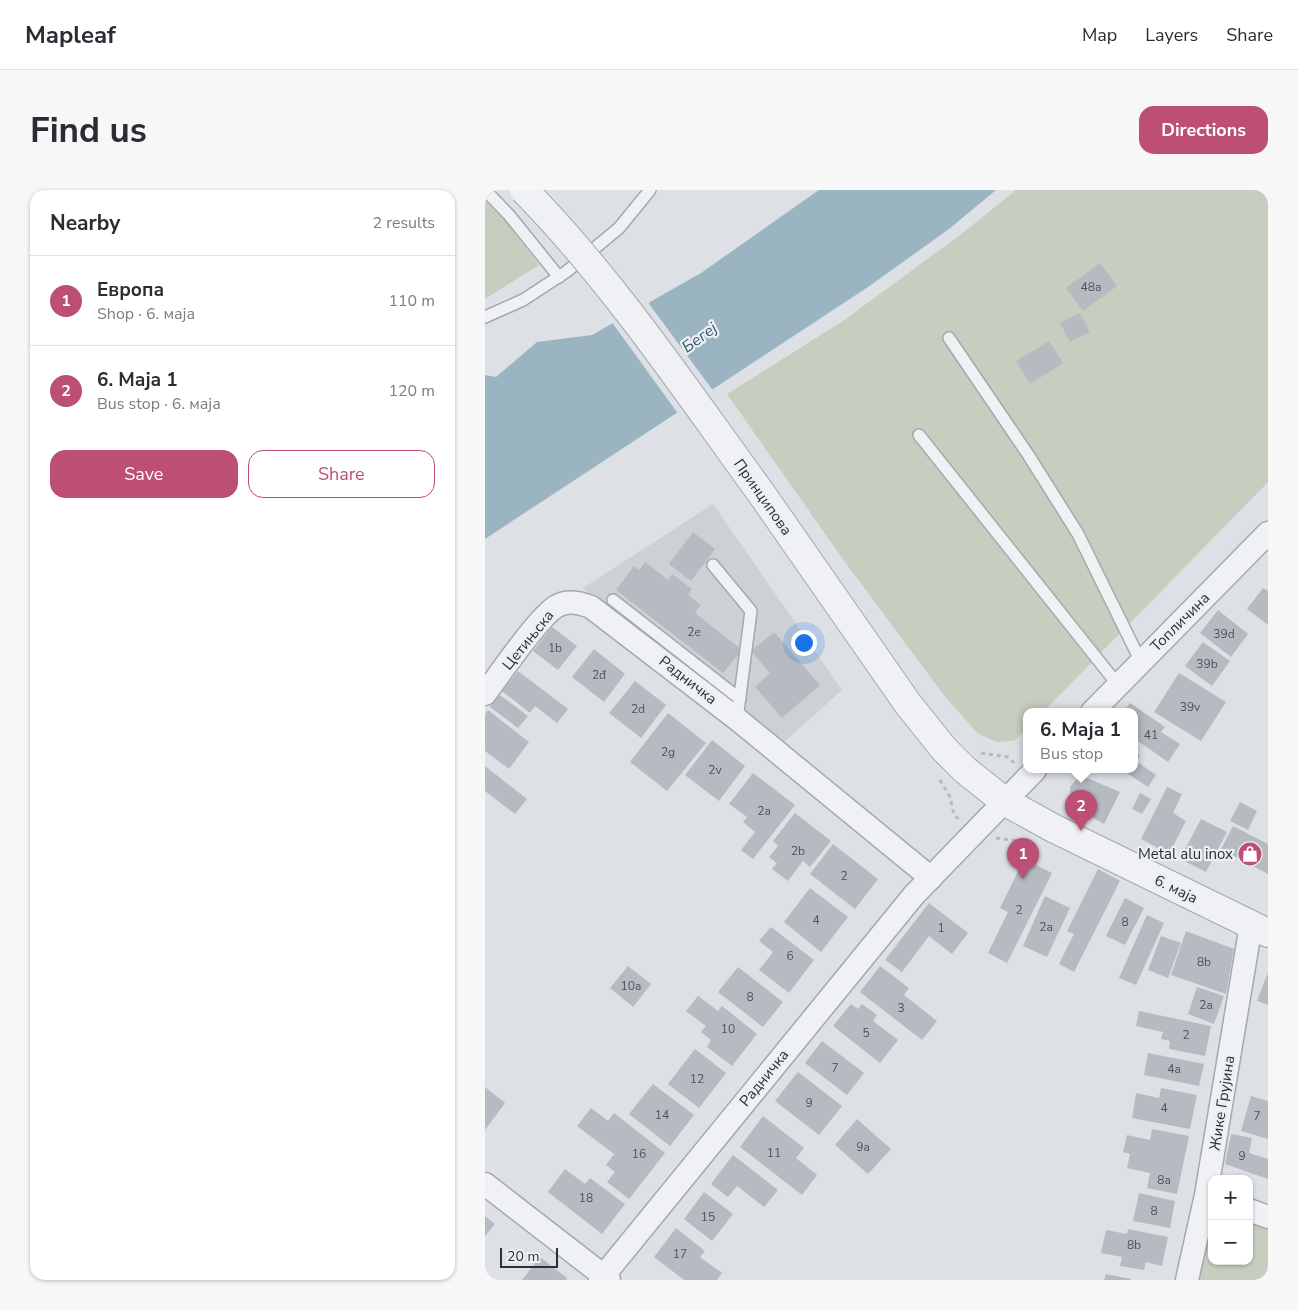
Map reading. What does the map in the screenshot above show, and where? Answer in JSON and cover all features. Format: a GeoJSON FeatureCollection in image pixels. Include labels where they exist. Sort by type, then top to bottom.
{"type":"FeatureCollection","features":[{"type":"Feature","properties":{"kind":"street","name":"Принципова"},"geometry":{"type":"LineString","coordinates":[[524,190],[543,210],[643,331],[761,493],[926,728],[965,770],[1004,801]]}},
{"type":"Feature","properties":{"kind":"street","name":"Топличина"},"geometry":{"type":"LineString","coordinates":[[1096,708],[1268,533]]}},
{"type":"Feature","properties":{"kind":"street","name":"Радничка"},"geometry":{"type":"LineString","coordinates":[[580,603],[603,614],[738,709],[931,878]]}},
{"type":"Feature","properties":{"kind":"street","name":"Цетињска"},"geometry":{"type":"LineString","coordinates":[[485,694],[550,612],[557,606],[580,603]]}},
{"type":"Feature","properties":{"kind":"street"},"geometry":{"type":"LineString","coordinates":[[1004,801],[1032,773]]}},
{"type":"Feature","properties":{"kind":"street","name":"Радничка"},"geometry":{"type":"LineString","coordinates":[[604,1278],[890,924],[1004,801]]}},
{"type":"Feature","properties":{"kind":"street","name":"6. маја"},"geometry":{"type":"LineString","coordinates":[[1004,801],[1053,828],[1259,929]]}},
{"type":"Feature","properties":{"kind":"street","name":"Жике Грујина"},"geometry":{"type":"LineString","coordinates":[[1213,1175],[1259,929]]}},
{"type":"Feature","properties":{"kind":"street"},"geometry":{"type":"LineString","coordinates":[[485,1184],[604,1278]]}},
{"type":"Feature","properties":{"kind":"street","name":"Жике Грујина"},"geometry":{"type":"LineString","coordinates":[[1187,1280],[1208,1200]]}},
{"type":"Feature","properties":{"kind":"street"},"geometry":{"type":"LineString","coordinates":[[1253,1211],[1268,1217]]}},
{"type":"Feature","properties":{"kind":"lane"},"geometry":{"type":"LineString","coordinates":[[485,190],[509,215],[559,277]]}},
{"type":"Feature","properties":{"kind":"lane"},"geometry":{"type":"LineString","coordinates":[[485,318],[523,300],[559,277],[619,228],[651,190]]}},
{"type":"Feature","properties":{"kind":"lane"},"geometry":{"type":"LineString","coordinates":[[949,338],[1029,456],[1078,534],[1141,662]]}},
{"type":"Feature","properties":{"kind":"lane"},"geometry":{"type":"LineString","coordinates":[[919,435],[1118,685]]}},
{"type":"Feature","properties":{"kind":"lane"},"geometry":{"type":"LineString","coordinates":[[713,565],[751,611],[738,709]]}},
{"type":"Feature","properties":{"kind":"lane"},"geometry":{"type":"LineString","coordinates":[[613,600],[738,709]]}},
{"type":"Feature","properties":{"kind":"path"},"geometry":{"type":"LineString","coordinates":[[975,832],[1004,840],[1030,842]]}},
{"type":"Feature","properties":{"kind":"shaded area"},"geometry":{"type":"Polygon","coordinates":[[[713,504],[842,690],[782,744],[583,588],[713,504]]]}},
{"type":"Feature","properties":{"kind":"green space"},"geometry":{"type":"Polygon","coordinates":[[[1016,190],[1268,190],[1268,482],[1047,708],[1023,708],[1023,732],[1014,741],[997,742],[977,733],[943,694],[842,558],[727,394],[843,321],[964,232],[1016,190]]]}},
{"type":"Feature","properties":{"kind":"green space"},"geometry":{"type":"Polygon","coordinates":[[[485,200],[505,220],[539,265],[485,299],[485,200]]]}},
{"type":"Feature","properties":{"kind":"green space"},"geometry":{"type":"Polygon","coordinates":[[[1253,1219],[1268,1225],[1268,1280],[1194,1280],[1208,1232],[1208,1265],[1253,1265],[1253,1219]]]}},
{"type":"Feature","properties":{"kind":"water","name":"Бегеј"},"geometry":{"type":"Polygon","coordinates":[[[819,190],[996,190],[949,229],[868,287],[485,539],[485,375],[496,377],[537,342],[592,335],[701,273],[819,190]]]}},
{"type":"Feature","properties":{"kind":"pier"},"geometry":{"type":"Polygon","coordinates":[[[647,301],[714,392],[679,415],[611,321],[647,301]]]}},
{"type":"Feature","properties":{"kind":"building"},"geometry":{"type":"Polygon","coordinates":[[[1100,263],[1117,286],[1083,311],[1066,288],[1100,263]]]}},
{"type":"Feature","properties":{"kind":"building"},"geometry":{"type":"Polygon","coordinates":[[[1080,313],[1090,332],[1070,342],[1060,323],[1080,313]]]}},
{"type":"Feature","properties":{"kind":"building"},"geometry":{"type":"Polygon","coordinates":[[[1049,341],[1063,363],[1030,384],[1016,361],[1049,341]]]}},
{"type":"Feature","properties":{"kind":"building"},"geometry":{"type":"Polygon","coordinates":[[[693,532],[715,549],[691,581],[669,564],[693,532]]]}},
{"type":"Feature","properties":{"kind":"building"},"geometry":{"type":"Polygon","coordinates":[[[645,562],[668,580],[672,574],[692,589],[688,595],[701,605],[695,613],[742,650],[723,673],[616,590],[634,566],[639,570],[645,562]]]}},
{"type":"Feature","properties":{"kind":"building"},"geometry":{"type":"Polygon","coordinates":[[[1263,588],[1268,591],[1268,625],[1247,609],[1263,588]]]}},
{"type":"Feature","properties":{"kind":"building"},"geometry":{"type":"Polygon","coordinates":[[[1218,610],[1248,634],[1231,657],[1200,633],[1218,610]]]}},
{"type":"Feature","properties":{"kind":"building"},"geometry":{"type":"Polygon","coordinates":[[[552,627],[577,646],[558,670],[533,651],[552,627]]]}},
{"type":"Feature","properties":{"kind":"building"},"geometry":{"type":"Polygon","coordinates":[[[774,632],[820,685],[782,718],[755,687],[770,673],[751,651],[774,632]]]}},
{"type":"Feature","properties":{"kind":"building"},"geometry":{"type":"Polygon","coordinates":[[[1203,642],[1230,661],[1212,686],[1185,666],[1203,642]]]}},
{"type":"Feature","properties":{"kind":"building"},"geometry":{"type":"Polygon","coordinates":[[[594,649],[625,674],[604,702],[572,677],[594,649]]]}},
{"type":"Feature","properties":{"kind":"building"},"geometry":{"type":"Polygon","coordinates":[[[518,671],[568,709],[557,723],[535,706],[530,713],[502,691],[518,671]]]}},
{"type":"Feature","properties":{"kind":"building"},"geometry":{"type":"Polygon","coordinates":[[[1179,673],[1226,702],[1201,741],[1154,712],[1179,673]]]}},
{"type":"Feature","properties":{"kind":"building"},"geometry":{"type":"Polygon","coordinates":[[[635,681],[666,705],[641,738],[609,713],[635,681]]]}},
{"type":"Feature","properties":{"kind":"building"},"geometry":{"type":"Polygon","coordinates":[[[500,695],[528,716],[518,728],[490,707],[500,695]]]}},
{"type":"Feature","properties":{"kind":"building"},"geometry":{"type":"Polygon","coordinates":[[[1130,703],[1137,708],[1126,708],[1130,703]]]}},
{"type":"Feature","properties":{"kind":"building"},"geometry":{"type":"Polygon","coordinates":[[[1138,708],[1165,727],[1161,732],[1180,744],[1168,762],[1138,741],[1138,708]]]}},
{"type":"Feature","properties":{"kind":"building"},"geometry":{"type":"Polygon","coordinates":[[[488,710],[529,742],[509,769],[485,751],[485,714],[488,710]]]}},
{"type":"Feature","properties":{"kind":"building"},"geometry":{"type":"Polygon","coordinates":[[[668,713],[706,743],[667,791],[630,762],[668,713]]]}},
{"type":"Feature","properties":{"kind":"building"},"geometry":{"type":"Polygon","coordinates":[[[712,740],[745,766],[719,801],[685,775],[712,740]]]}},
{"type":"Feature","properties":{"kind":"building"},"geometry":{"type":"Polygon","coordinates":[[[1138,762],[1156,775],[1148,787],[1127,773],[1138,773],[1138,762]]]}},
{"type":"Feature","properties":{"kind":"building"},"geometry":{"type":"Polygon","coordinates":[[[485,766],[527,799],[515,814],[485,791],[485,766]]]}},
{"type":"Feature","properties":{"kind":"building"},"geometry":{"type":"Polygon","coordinates":[[[753,773],[795,805],[753,859],[741,850],[755,832],[743,822],[747,817],[729,804],[753,773]]]}},
{"type":"Feature","properties":{"kind":"building"},"geometry":{"type":"Polygon","coordinates":[[[1080,775],[1120,792],[1104,824],[1071,805],[1070,787],[1080,775]]]}},
{"type":"Feature","properties":{"kind":"building"},"geometry":{"type":"Polygon","coordinates":[[[1167,787],[1182,794],[1173,813],[1186,821],[1169,854],[1141,839],[1167,787]]]}},
{"type":"Feature","properties":{"kind":"building"},"geometry":{"type":"Polygon","coordinates":[[[1140,793],[1151,799],[1142,814],[1132,809],[1140,793]]]}},
{"type":"Feature","properties":{"kind":"building"},"geometry":{"type":"Polygon","coordinates":[[[1240,802],[1257,811],[1248,830],[1230,821],[1240,802]]]}},
{"type":"Feature","properties":{"kind":"building"},"geometry":{"type":"Polygon","coordinates":[[[795,813],[831,841],[810,867],[803,861],[788,881],[772,869],[777,863],[769,857],[778,846],[773,841],[795,813]]]}},
{"type":"Feature","properties":{"kind":"building"},"geometry":{"type":"Polygon","coordinates":[[[1201,819],[1227,832],[1206,872],[1180,859],[1201,819]]]}},
{"type":"Feature","properties":{"kind":"building"},"geometry":{"type":"Polygon","coordinates":[[[1233,826],[1268,844],[1268,874],[1221,849],[1233,826]]]}},
{"type":"Feature","properties":{"kind":"building"},"geometry":{"type":"Polygon","coordinates":[[[833,844],[878,879],[855,909],[810,874],[833,844]]]}},
{"type":"Feature","properties":{"kind":"building"},"geometry":{"type":"Polygon","coordinates":[[[1024,859],[1052,873],[1007,963],[988,953],[1008,912],[1000,908],[1024,859]]]}},
{"type":"Feature","properties":{"kind":"building"},"geometry":{"type":"Polygon","coordinates":[[[1098,869],[1120,881],[1074,972],[1059,964],[1074,934],[1067,931],[1098,869]]]}},
{"type":"Feature","properties":{"kind":"building"},"geometry":{"type":"Polygon","coordinates":[[[810,888],[848,917],[821,952],[784,922],[810,888]]]}},
{"type":"Feature","properties":{"kind":"building"},"geometry":{"type":"Polygon","coordinates":[[[1045,896],[1070,908],[1047,957],[1023,946],[1045,896]]]}},
{"type":"Feature","properties":{"kind":"building"},"geometry":{"type":"Polygon","coordinates":[[[1125,898],[1144,908],[1125,945],[1106,936],[1125,898]]]}},
{"type":"Feature","properties":{"kind":"building"},"geometry":{"type":"Polygon","coordinates":[[[929,903],[968,933],[952,954],[929,936],[902,972],[885,960],[929,903]]]}},
{"type":"Feature","properties":{"kind":"building"},"geometry":{"type":"Polygon","coordinates":[[[1147,915],[1164,923],[1136,985],[1119,978],[1147,915]]]}},
{"type":"Feature","properties":{"kind":"building"},"geometry":{"type":"Polygon","coordinates":[[[771,927],[814,960],[789,993],[759,970],[773,952],[759,941],[771,927]]]}},
{"type":"Feature","properties":{"kind":"building"},"geometry":{"type":"Polygon","coordinates":[[[1186,931],[1234,949],[1226,994],[1171,975],[1186,931]]]}},
{"type":"Feature","properties":{"kind":"building"},"geometry":{"type":"Polygon","coordinates":[[[1161,936],[1181,943],[1168,978],[1148,970],[1161,936]]]}},
{"type":"Feature","properties":{"kind":"building"},"geometry":{"type":"Polygon","coordinates":[[[628,966],[651,984],[633,1007],[610,988],[628,966]]]}},
{"type":"Feature","properties":{"kind":"building"},"geometry":{"type":"Polygon","coordinates":[[[880,966],[909,988],[904,995],[937,1021],[922,1040],[860,992],[880,966]]]}},
{"type":"Feature","properties":{"kind":"building"},"geometry":{"type":"Polygon","coordinates":[[[738,967],[783,1002],[763,1027],[718,992],[738,967]]]}},
{"type":"Feature","properties":{"kind":"building"},"geometry":{"type":"Polygon","coordinates":[[[1268,972],[1268,1005],[1257,1001],[1268,972]]]}},
{"type":"Feature","properties":{"kind":"building"},"geometry":{"type":"Polygon","coordinates":[[[1197,987],[1224,996],[1214,1024],[1188,1014],[1197,987]]]}},
{"type":"Feature","properties":{"kind":"building"},"geometry":{"type":"Polygon","coordinates":[[[698,996],[718,1011],[722,1006],[757,1034],[732,1066],[707,1047],[711,1040],[701,1032],[706,1026],[686,1011],[698,996]]]}},
{"type":"Feature","properties":{"kind":"building"},"geometry":{"type":"Polygon","coordinates":[[[851,1004],[858,1009],[862,1004],[877,1015],[873,1021],[898,1040],[880,1063],[833,1026],[851,1004]]]}},
{"type":"Feature","properties":{"kind":"building"},"geometry":{"type":"Polygon","coordinates":[[[1139,1011],[1211,1026],[1205,1056],[1169,1049],[1170,1041],[1161,1039],[1163,1032],[1136,1026],[1139,1011]]]}},
{"type":"Feature","properties":{"kind":"building"},"geometry":{"type":"Polygon","coordinates":[[[822,1041],[864,1073],[847,1095],[805,1063],[822,1041]]]}},
{"type":"Feature","properties":{"kind":"building"},"geometry":{"type":"Polygon","coordinates":[[[695,1049],[726,1073],[699,1108],[668,1084],[695,1049]]]}},
{"type":"Feature","properties":{"kind":"building"},"geometry":{"type":"Polygon","coordinates":[[[1148,1053],[1204,1064],[1199,1086],[1144,1075],[1148,1053]]]}},
{"type":"Feature","properties":{"kind":"building"},"geometry":{"type":"Polygon","coordinates":[[[798,1072],[842,1106],[819,1135],[775,1101],[798,1072]]]}},
{"type":"Feature","properties":{"kind":"building"},"geometry":{"type":"Polygon","coordinates":[[[653,1084],[694,1115],[670,1146],[629,1114],[653,1084]]]}},
{"type":"Feature","properties":{"kind":"building"},"geometry":{"type":"Polygon","coordinates":[[[485,1087],[505,1103],[485,1130],[485,1087]]]}},
{"type":"Feature","properties":{"kind":"building"},"geometry":{"type":"Polygon","coordinates":[[[1161,1088],[1197,1095],[1190,1129],[1132,1118],[1136,1093],[1159,1098],[1161,1088]]]}},
{"type":"Feature","properties":{"kind":"building"},"geometry":{"type":"Polygon","coordinates":[[[1251,1096],[1268,1101],[1268,1139],[1241,1131],[1251,1096]]]}},
{"type":"Feature","properties":{"kind":"building"},"geometry":{"type":"Polygon","coordinates":[[[591,1108],[608,1121],[614,1113],[665,1153],[629,1199],[607,1182],[615,1172],[606,1165],[614,1154],[577,1126],[591,1108]]]}},
{"type":"Feature","properties":{"kind":"building"},"geometry":{"type":"Polygon","coordinates":[[[763,1116],[804,1148],[796,1158],[817,1175],[802,1195],[740,1147],[763,1116]]]}},
{"type":"Feature","properties":{"kind":"building"},"geometry":{"type":"Polygon","coordinates":[[[857,1119],[891,1149],[868,1174],[835,1145],[857,1119]]]}},
{"type":"Feature","properties":{"kind":"building"},"geometry":{"type":"Polygon","coordinates":[[[1152,1129],[1189,1136],[1177,1194],[1147,1188],[1150,1173],[1127,1168],[1130,1154],[1123,1152],[1127,1135],[1150,1140],[1152,1129]]]}},
{"type":"Feature","properties":{"kind":"building"},"geometry":{"type":"Polygon","coordinates":[[[1231,1134],[1252,1138],[1249,1153],[1268,1159],[1268,1179],[1225,1164],[1231,1134]]]}},
{"type":"Feature","properties":{"kind":"building"},"geometry":{"type":"Polygon","coordinates":[[[733,1155],[778,1190],[764,1207],[737,1186],[728,1197],[711,1184],[733,1155]]]}},
{"type":"Feature","properties":{"kind":"building"},"geometry":{"type":"Polygon","coordinates":[[[565,1169],[585,1184],[590,1178],[625,1204],[602,1234],[548,1192],[565,1169]]]}},
{"type":"Feature","properties":{"kind":"building"},"geometry":{"type":"Polygon","coordinates":[[[704,1192],[733,1214],[712,1241],[684,1219],[704,1192]]]}},
{"type":"Feature","properties":{"kind":"building"},"geometry":{"type":"Polygon","coordinates":[[[1139,1193],[1175,1201],[1170,1228],[1133,1221],[1139,1193]]]}},
{"type":"Feature","properties":{"kind":"building"},"geometry":{"type":"Polygon","coordinates":[[[485,1216],[495,1224],[485,1236],[485,1216]]]}},
{"type":"Feature","properties":{"kind":"building"},"geometry":{"type":"Polygon","coordinates":[[[676,1228],[705,1251],[700,1257],[722,1273],[717,1280],[684,1280],[654,1257],[676,1228]]]}},
{"type":"Feature","properties":{"kind":"building"},"geometry":{"type":"Polygon","coordinates":[[[1128,1229],[1168,1237],[1162,1266],[1146,1262],[1144,1270],[1120,1266],[1122,1257],[1101,1253],[1106,1230],[1127,1234],[1128,1229]]]}},
{"type":"Feature","properties":{"kind":"building"},"geometry":{"type":"Polygon","coordinates":[[[540,1257],[567,1278],[566,1280],[522,1280],[540,1257]]]}},
{"type":"Feature","properties":{"kind":"building"},"geometry":{"type":"Polygon","coordinates":[[[1106,1274],[1131,1279],[1131,1280],[1104,1280],[1106,1274]]]}},
{"type":"Feature","properties":{"kind":"place","name":"6. Маја 1"},"geometry":{"type":"Point","coordinates":[1081,831]}},
{"type":"Feature","properties":{"kind":"place","name":"Metal alu inox"},"geometry":{"type":"Point","coordinates":[1250,854]}},
{"type":"Feature","properties":{"kind":"place","name":"Европа"},"geometry":{"type":"Point","coordinates":[1023,879]}}]}
